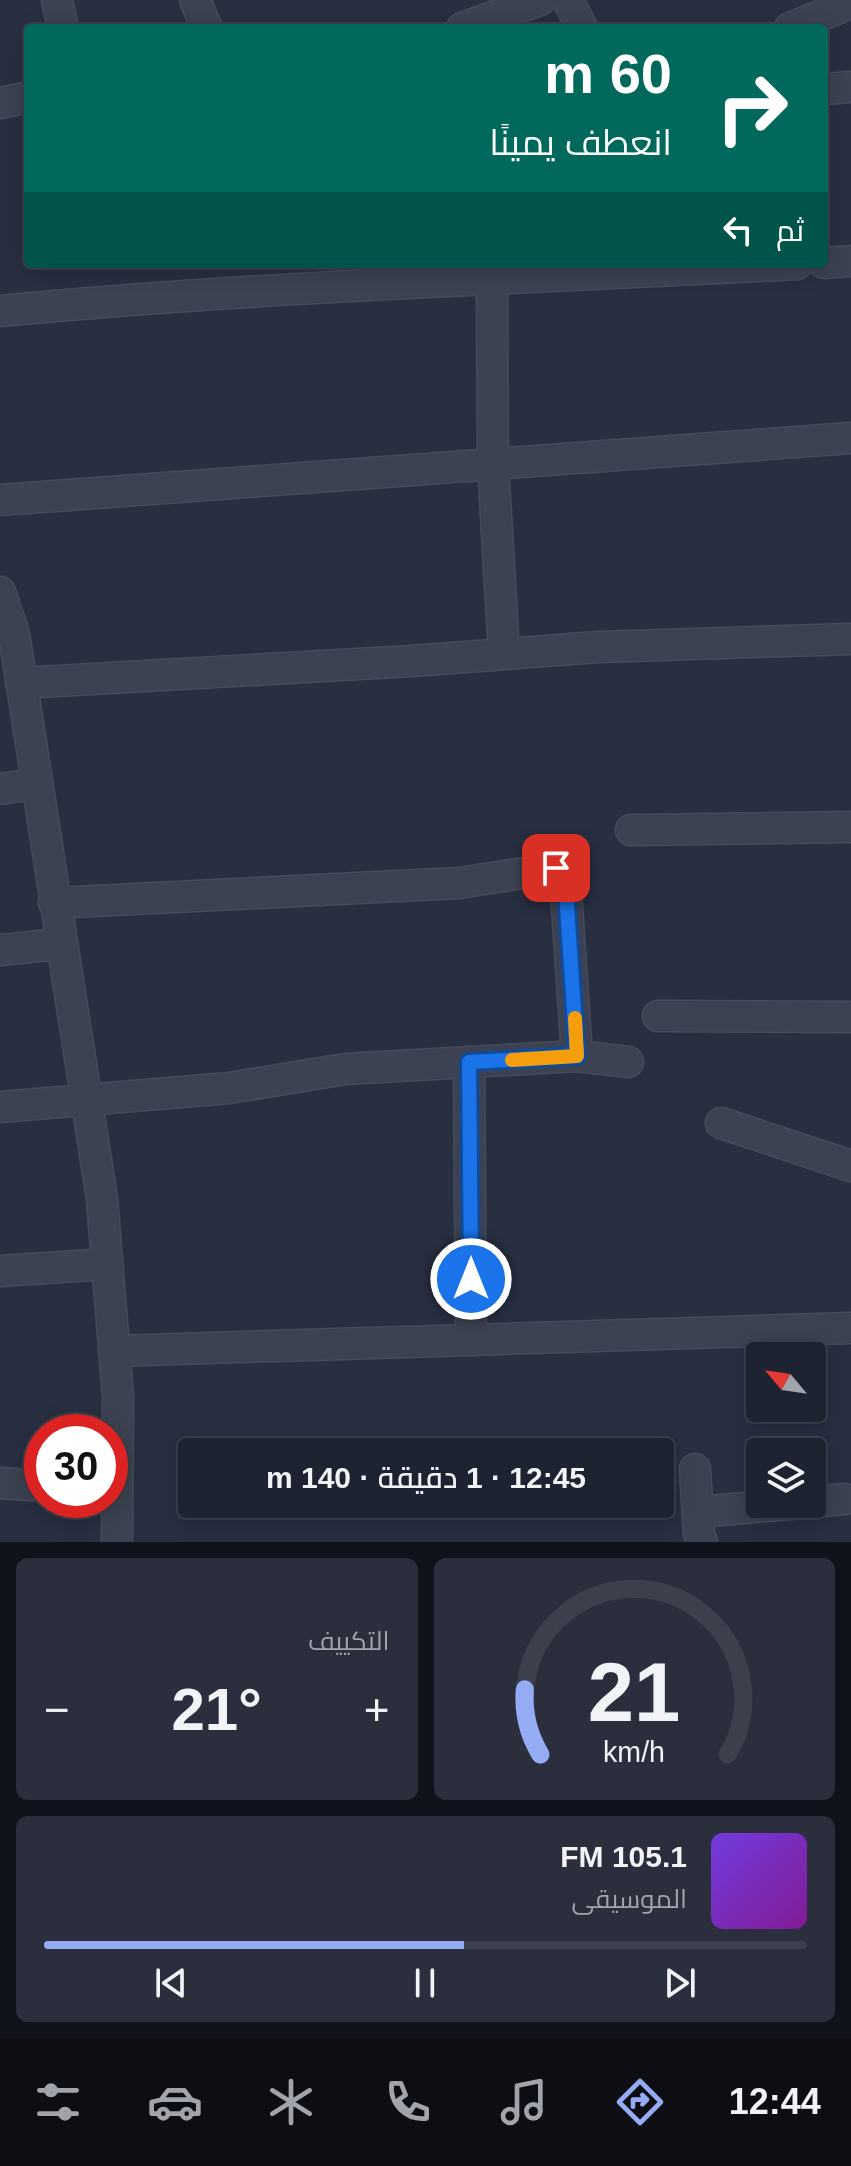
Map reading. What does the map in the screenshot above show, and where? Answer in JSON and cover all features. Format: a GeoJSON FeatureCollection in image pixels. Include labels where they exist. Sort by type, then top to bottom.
{"type":"FeatureCollection","features":[{"type":"Feature","properties":{"kind":"street"},"geometry":{"type":"LineString","coordinates":[[57,0],[62,24]]}},
{"type":"Feature","properties":{"kind":"street"},"geometry":{"type":"LineString","coordinates":[[195,0],[205,24]]}},
{"type":"Feature","properties":{"kind":"street"},"geometry":{"type":"LineString","coordinates":[[473,24],[540,0]]}},
{"type":"Feature","properties":{"kind":"street"},"geometry":{"type":"LineString","coordinates":[[568,0],[580,24]]}},
{"type":"Feature","properties":{"kind":"street"},"geometry":{"type":"LineString","coordinates":[[800,24],[851,3]]}},
{"type":"Feature","properties":{"kind":"street"},"geometry":{"type":"LineString","coordinates":[[828,89],[851,87]]}},
{"type":"Feature","properties":{"kind":"street"},"geometry":{"type":"LineString","coordinates":[[0,103],[24,98]]}},
{"type":"Feature","properties":{"kind":"street"},"geometry":{"type":"LineString","coordinates":[[828,263],[851,261]]}},
{"type":"Feature","properties":{"kind":"street"},"geometry":{"type":"LineString","coordinates":[[0,311],[102,302],[716,268]]}},
{"type":"Feature","properties":{"kind":"street"},"geometry":{"type":"LineString","coordinates":[[492,279],[493,463],[504,654]]}},
{"type":"Feature","properties":{"kind":"street"},"geometry":{"type":"LineString","coordinates":[[0,500],[851,438]]}},
{"type":"Feature","properties":{"kind":"street"},"geometry":{"type":"LineString","coordinates":[[0,592],[7,635],[21,683],[102,1199],[117,1414]]}},
{"type":"Feature","properties":{"kind":"street"},"geometry":{"type":"LineString","coordinates":[[21,683],[598,647],[851,639]]}},
{"type":"Feature","properties":{"kind":"street"},"geometry":{"type":"LineString","coordinates":[[0,789],[36,784]]}},
{"type":"Feature","properties":{"kind":"street"},"geometry":{"type":"LineString","coordinates":[[631,830],[851,827]]}},
{"type":"Feature","properties":{"kind":"street"},"geometry":{"type":"LineString","coordinates":[[54,903],[459,883],[556,868],[565,876],[577,1056]]}},
{"type":"Feature","properties":{"kind":"street"},"geometry":{"type":"LineString","coordinates":[[0,950],[60,944]]}},
{"type":"Feature","properties":{"kind":"street"},"geometry":{"type":"LineString","coordinates":[[658,1016],[851,1017]]}},
{"type":"Feature","properties":{"kind":"street"},"geometry":{"type":"LineString","coordinates":[[0,1107],[229,1088],[345,1069],[577,1056],[628,1062]]}},
{"type":"Feature","properties":{"kind":"street"},"geometry":{"type":"LineString","coordinates":[[469,1062],[471,1340]]}},
{"type":"Feature","properties":{"kind":"street"},"geometry":{"type":"LineString","coordinates":[[721,1123],[851,1166]]}},
{"type":"Feature","properties":{"kind":"street"},"geometry":{"type":"LineString","coordinates":[[0,1271],[107,1264]]}},
{"type":"Feature","properties":{"kind":"street"},"geometry":{"type":"LineString","coordinates":[[114,1351],[851,1328]]}},
{"type":"Feature","properties":{"kind":"street"},"geometry":{"type":"LineString","coordinates":[[695,1469],[702,1542]]}},
{"type":"Feature","properties":{"kind":"street"},"geometry":{"type":"LineString","coordinates":[[0,1483],[24,1485]]}},
{"type":"Feature","properties":{"kind":"street"},"geometry":{"type":"LineString","coordinates":[[826,1501],[845,1499]]}},
{"type":"Feature","properties":{"kind":"street"},"geometry":{"type":"LineString","coordinates":[[698,1512],[746,1508]]}},
{"type":"Feature","properties":{"kind":"street"},"geometry":{"type":"LineString","coordinates":[[116,1518],[117,1542]]}},
{"type":"Feature","properties":{"kind":"slow traffic"},"geometry":{"type":"LineString","coordinates":[[512,1060],[577,1056],[575,1018]]}},
{"type":"Feature","properties":{"kind":"route"},"geometry":{"type":"LineString","coordinates":[[471,1279],[469,1062],[577,1056],[565,876],[556,868]]}}]}
